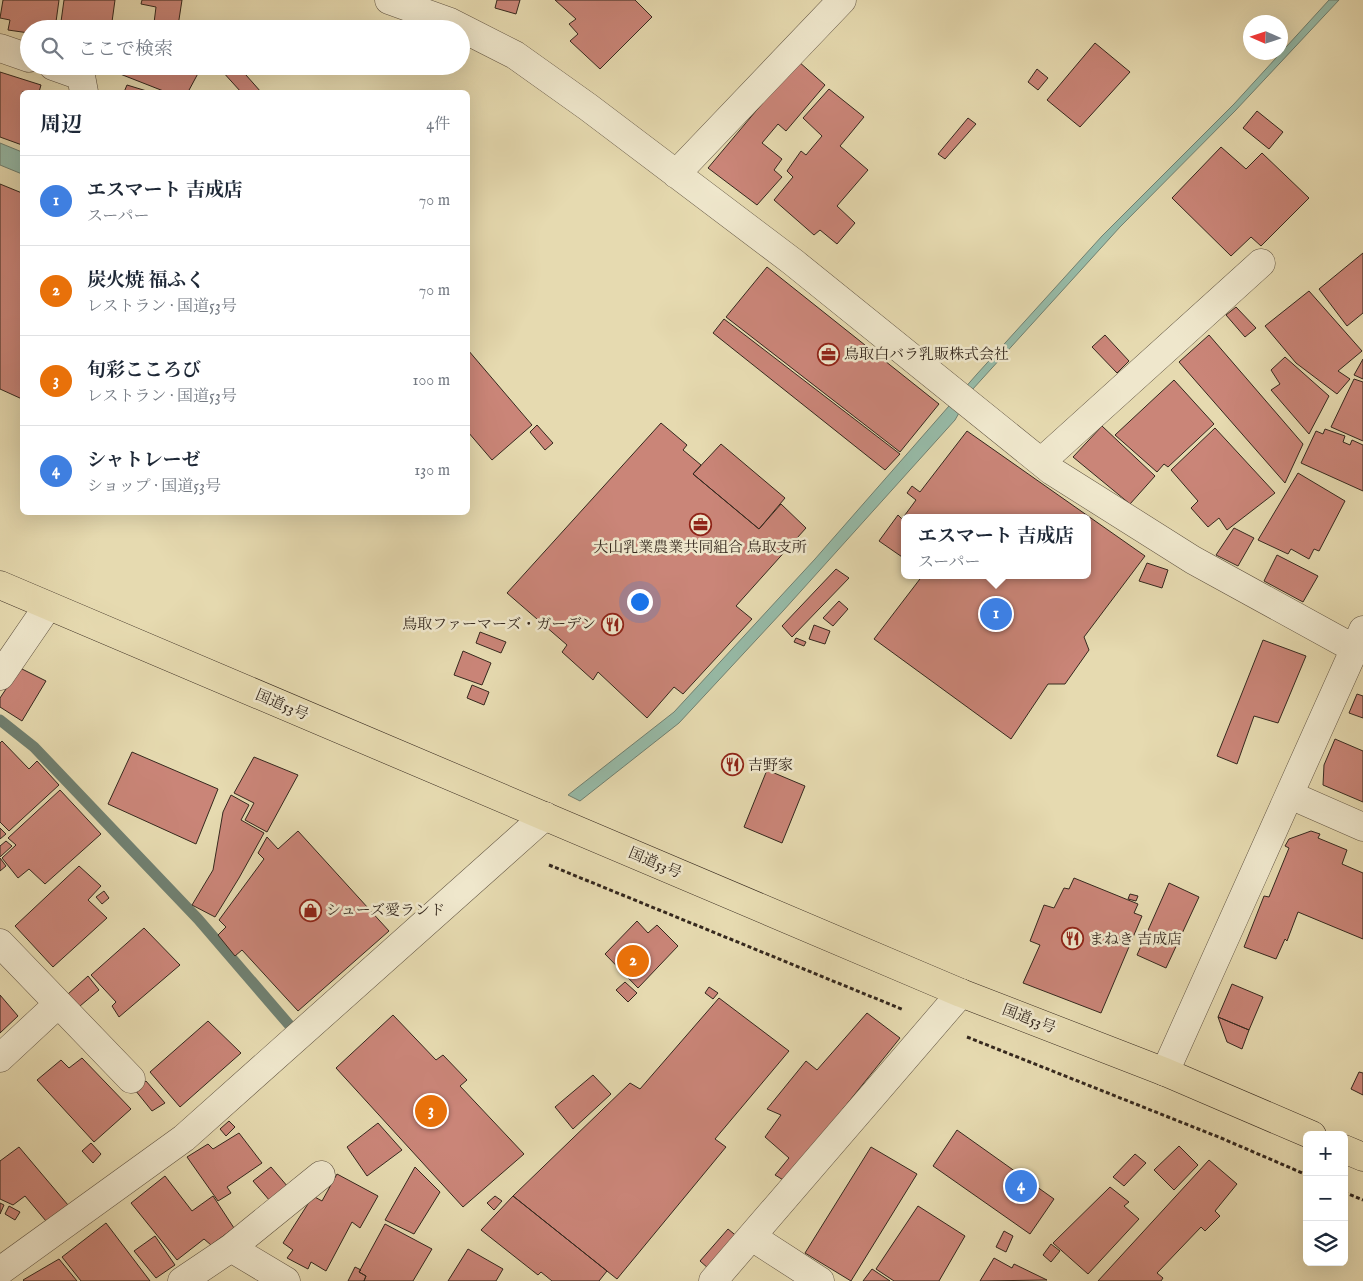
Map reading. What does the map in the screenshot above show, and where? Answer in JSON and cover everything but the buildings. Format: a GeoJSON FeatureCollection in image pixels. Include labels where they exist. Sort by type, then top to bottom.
{"type":"FeatureCollection","features":[{"type":"Feature","properties":{"kind":"highway","name":"国道53号"},"geometry":{"type":"LineString","coordinates":[[0,585],[961,993],[1165,1072],[1303,1131]]}},
{"type":"Feature","properties":{"kind":"highway"},"geometry":{"type":"LineString","coordinates":[[1348,1150],[1363,1157]]}},
{"type":"Feature","properties":{"kind":"street"},"geometry":{"type":"LineString","coordinates":[[676,174],[842,0]]}},
{"type":"Feature","properties":{"kind":"street"},"geometry":{"type":"LineString","coordinates":[[401,2],[445,20]]}},
{"type":"Feature","properties":{"kind":"street"},"geometry":{"type":"LineString","coordinates":[[470,32],[515,55],[588,107],[793,262],[1052,471],[1193,560],[1359,639],[1165,1072]]}},
{"type":"Feature","properties":{"kind":"street"},"geometry":{"type":"LineString","coordinates":[[0,48],[20,55]]}},
{"type":"Feature","properties":{"kind":"street"},"geometry":{"type":"LineString","coordinates":[[78,75],[81,76],[84,90]]}},
{"type":"Feature","properties":{"kind":"street"},"geometry":{"type":"LineString","coordinates":[[1041,462],[1261,263]]}},
{"type":"Feature","properties":{"kind":"street"},"geometry":{"type":"LineString","coordinates":[[0,676],[48,606]]}},
{"type":"Feature","properties":{"kind":"street"},"geometry":{"type":"LineString","coordinates":[[1290,796],[1363,827]]}},
{"type":"Feature","properties":{"kind":"street"},"geometry":{"type":"LineString","coordinates":[[0,1271],[184,1138],[545,816]]}},
{"type":"Feature","properties":{"kind":"street"},"geometry":{"type":"LineString","coordinates":[[0,943],[131,1079]]}},
{"type":"Feature","properties":{"kind":"street"},"geometry":{"type":"LineString","coordinates":[[713,1281],[961,993]]}},
{"type":"Feature","properties":{"kind":"street"},"geometry":{"type":"LineString","coordinates":[[0,1058],[58,1004]]}},
{"type":"Feature","properties":{"kind":"street"},"geometry":{"type":"LineString","coordinates":[[182,1281],[231,1248],[321,1175]]}},
{"type":"Feature","properties":{"kind":"street"},"geometry":{"type":"LineString","coordinates":[[752,1237],[820,1281]]}},
{"type":"Feature","properties":{"kind":"street"},"geometry":{"type":"LineString","coordinates":[[231,1248],[286,1281]]}},
{"type":"Feature","properties":{"kind":"path"},"geometry":{"type":"LineString","coordinates":[[549,865],[910,1013]]}},
{"type":"Feature","properties":{"kind":"path"},"geometry":{"type":"LineString","coordinates":[[964,1036],[1221,1138],[1303,1173]]}},
{"type":"Feature","properties":{"kind":"path"},"geometry":{"type":"LineString","coordinates":[[1348,1194],[1363,1200]]}},
{"type":"Feature","properties":{"kind":"shaded area"},"geometry":{"type":"Polygon","coordinates":[[[1329,0],[1339,0],[1288,54],[1288,45],[1329,0]]]}},
{"type":"Feature","properties":{"kind":"shaded area"},"geometry":{"type":"Polygon","coordinates":[[[1274,60],[1283,60],[1120,227],[972,390],[955,420],[679,723],[580,801],[568,795],[674,712],[815,559],[977,374],[1102,236],[1234,104],[1274,60]]]}},
{"type":"Feature","properties":{"kind":"shaded area"},"geometry":{"type":"Polygon","coordinates":[[[0,143],[20,151],[20,173],[0,165],[0,143]]]}},
{"type":"Feature","properties":{"kind":"waterway"},"geometry":{"type":"LineString","coordinates":[[0,720],[34,747],[198,919],[291,1027]]}},
{"type":"Feature","properties":{"kind":"place","name":"鳥取白バラ乳販株式会社"},"geometry":{"type":"Point","coordinates":[828,354]}},
{"type":"Feature","properties":{"kind":"place","name":"大山乳業農業共同組合 鳥取支所"},"geometry":{"type":"Point","coordinates":[700,524]}},
{"type":"Feature","properties":{"kind":"place","name":"エスマート 吉成店"},"geometry":{"type":"Point","coordinates":[996,614]}},
{"type":"Feature","properties":{"kind":"place","name":"鳥取ファーマーズ・ガーデン"},"geometry":{"type":"Point","coordinates":[612,624]}},
{"type":"Feature","properties":{"kind":"place","name":"吉野家"},"geometry":{"type":"Point","coordinates":[732,765]}},
{"type":"Feature","properties":{"kind":"place","name":"シューズ愛ランド"},"geometry":{"type":"Point","coordinates":[310,910]}},
{"type":"Feature","properties":{"kind":"place","name":"まねき 吉成店"},"geometry":{"type":"Point","coordinates":[1073,939]}},
{"type":"Feature","properties":{"kind":"place","name":"炭火焼 福ふく"},"geometry":{"type":"Point","coordinates":[633,961]}},
{"type":"Feature","properties":{"kind":"place","name":"旬彩こころび"},"geometry":{"type":"Point","coordinates":[431,1111]}},
{"type":"Feature","properties":{"kind":"place","name":"シャトレーゼ"},"geometry":{"type":"Point","coordinates":[1021,1186]}}]}
